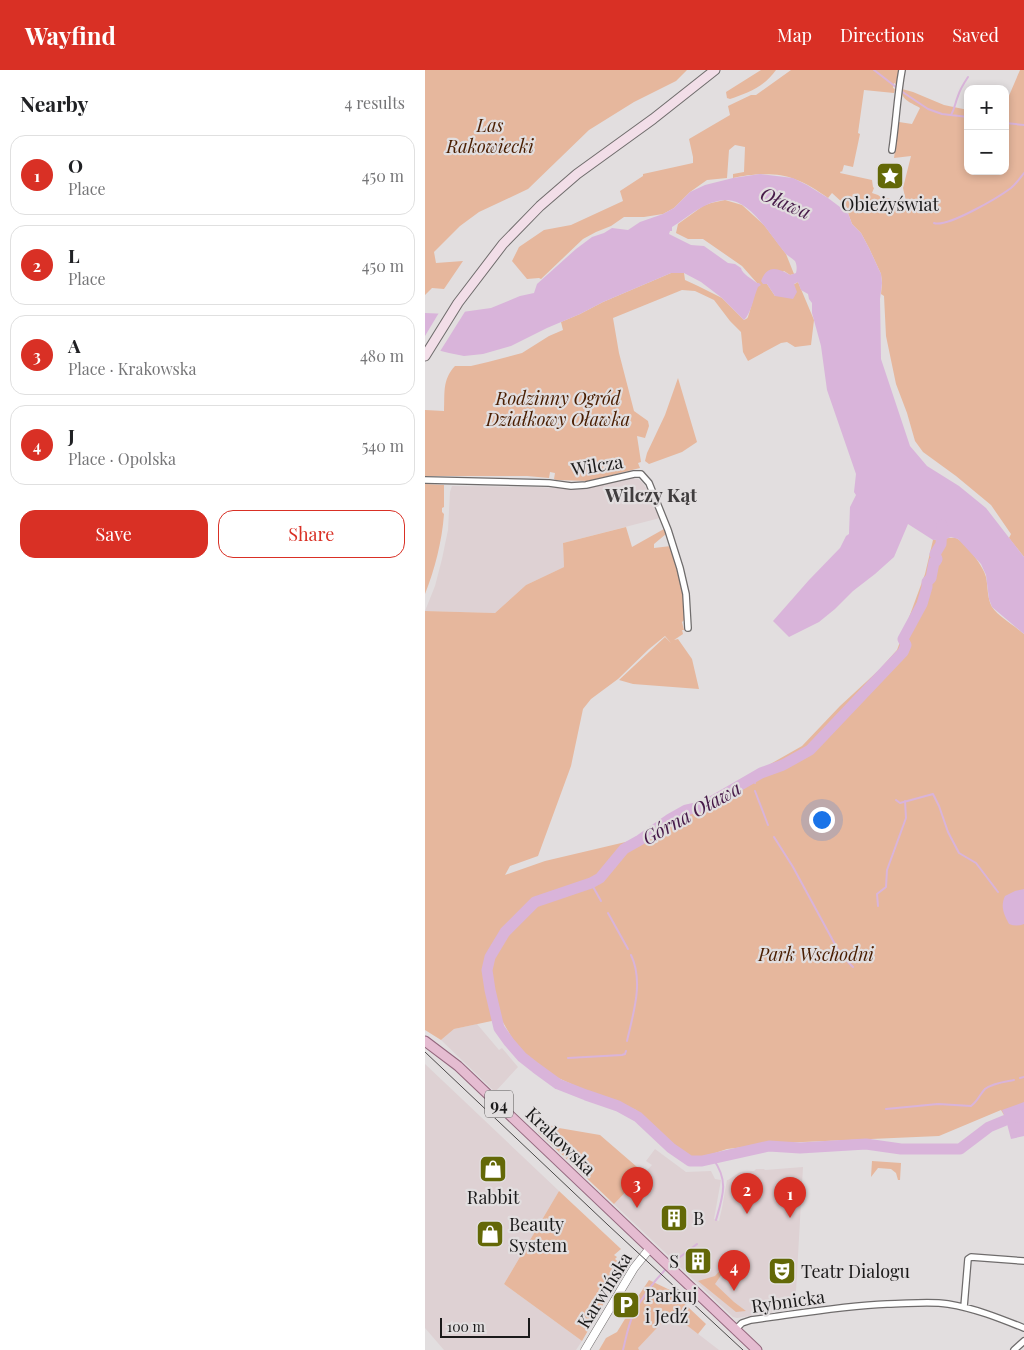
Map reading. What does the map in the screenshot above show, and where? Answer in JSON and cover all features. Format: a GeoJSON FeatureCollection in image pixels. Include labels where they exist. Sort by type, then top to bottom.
{"type":"FeatureCollection","features":[{"type":"Feature","properties":{"kind":"main road"},"geometry":{"type":"LineString","coordinates":[[425,356],[457,303],[503,244],[540,206],[577,174],[653,120],[715,70]]}},
{"type":"Feature","properties":{"kind":"main road","name":"Krakowska"},"geometry":{"type":"LineString","coordinates":[[425,1041],[458,1066],[650,1248]]}},
{"type":"Feature","properties":{"kind":"main road","name":"94"},"geometry":{"type":"LineString","coordinates":[[650,1248],[757,1350]]}},
{"type":"Feature","properties":{"kind":"street"},"geometry":{"type":"LineString","coordinates":[[892,150],[897,97],[902,70]]}},
{"type":"Feature","properties":{"kind":"street","name":"Wilcza"},"geometry":{"type":"LineString","coordinates":[[425,480],[571,486],[641,474],[649,483],[675,547],[685,585],[688,628]]}},
{"type":"Feature","properties":{"kind":"street","name":"Karwińska"},"geometry":{"type":"LineString","coordinates":[[585,1350],[634,1268],[650,1248]]}},
{"type":"Feature","properties":{"kind":"street"},"geometry":{"type":"LineString","coordinates":[[963,1307],[967,1260],[971,1257],[1024,1261]]}},
{"type":"Feature","properties":{"kind":"street","name":"Rybnicka"},"geometry":{"type":"LineString","coordinates":[[735,1329],[742,1323],[751,1320],[865,1306],[933,1303],[963,1307],[988,1314],[1024,1328]]}},
{"type":"Feature","properties":{"kind":"street"},"geometry":{"type":"LineString","coordinates":[[1014,1350],[1024,1342]]}},
{"type":"Feature","properties":{"kind":"shaded area"},"geometry":{"type":"Polygon","coordinates":[[[632,478],[638,479],[647,489],[660,518],[563,543],[564,567],[526,585],[495,613],[425,611],[435,586],[442,559],[448,530],[452,486],[580,489],[632,478]]]}},
{"type":"Feature","properties":{"kind":"shaded area"},"geometry":{"type":"Polygon","coordinates":[[[477,1024],[499,1050],[502,1048],[518,1067],[495,1092],[441,1040],[454,1029],[477,1024]]]}},
{"type":"Feature","properties":{"kind":"shaded area"},"geometry":{"type":"Polygon","coordinates":[[[425,1064],[559,1191],[504,1284],[582,1341],[576,1350],[444,1350],[425,1328],[425,1064]]]}},
{"type":"Feature","properties":{"kind":"shaded area"},"geometry":{"type":"Polygon","coordinates":[[[655,1149],[686,1172],[711,1171],[715,1179],[721,1180],[714,1219],[719,1221],[727,1180],[740,1172],[754,1171],[756,1169],[803,1167],[795,1309],[737,1318],[733,1317],[614,1204],[652,1165],[646,1161],[655,1149]]]}},
{"type":"Feature","properties":{"kind":"shaded area"},"geometry":{"type":"Polygon","coordinates":[[[671,1313],[719,1350],[636,1350],[671,1313]]]}},
{"type":"Feature","properties":{"kind":"green space","name":"Las Rakowiecki"},"geometry":{"type":"Polygon","coordinates":[[[425,70],[687,70],[676,81],[634,102],[589,130],[528,189],[479,212],[460,226],[434,252],[436,263],[463,261],[444,289],[432,288],[425,295],[425,70]]]}},
{"type":"Feature","properties":{"kind":"green space"},"geometry":{"type":"Polygon","coordinates":[[[761,70],[776,70],[772,76],[756,88],[730,99],[727,98],[726,92],[761,70]]]}},
{"type":"Feature","properties":{"kind":"green space"},"geometry":{"type":"Polygon","coordinates":[[[791,70],[899,70],[896,84],[894,83],[894,93],[864,90],[858,133],[860,134],[853,167],[844,165],[840,173],[872,180],[874,188],[872,193],[882,198],[906,201],[903,188],[911,156],[894,158],[899,122],[912,124],[920,108],[905,99],[902,89],[944,105],[964,109],[964,175],[1009,175],[1009,96],[1020,70],[1024,70],[1024,557],[1009,538],[1011,534],[991,505],[923,452],[915,441],[896,384],[886,336],[884,296],[881,294],[881,274],[861,233],[852,224],[848,213],[850,211],[832,193],[828,198],[812,187],[780,175],[747,175],[733,178],[733,174],[744,172],[745,147],[735,145],[729,150],[727,178],[707,180],[690,192],[674,208],[663,214],[644,217],[624,217],[611,226],[583,239],[541,279],[527,279],[512,261],[519,247],[544,230],[571,225],[623,201],[620,191],[643,176],[643,174],[693,163],[689,139],[730,115],[728,106],[751,95],[756,95],[791,70]]]}},
{"type":"Feature","properties":{"kind":"green space","name":"Rodzinny Ogród Działkowy Oławka"},"geometry":{"type":"Polygon","coordinates":[[[725,200],[742,205],[764,225],[786,254],[794,274],[790,275],[784,271],[767,284],[775,296],[798,282],[814,320],[811,345],[795,347],[787,342],[781,343],[748,361],[743,352],[741,332],[714,300],[695,291],[682,290],[613,318],[619,353],[634,411],[648,421],[649,426],[645,438],[637,436],[641,462],[638,463],[640,468],[588,481],[556,480],[554,479],[555,473],[550,472],[549,478],[527,476],[425,476],[425,410],[444,411],[446,382],[455,366],[471,366],[522,353],[549,336],[563,330],[561,322],[671,273],[684,273],[685,280],[722,298],[744,320],[747,318],[757,283],[742,266],[703,239],[688,239],[676,233],[678,224],[703,206],[725,200]]]}},
{"type":"Feature","properties":{"kind":"green space"},"geometry":{"type":"Polygon","coordinates":[[[678,378],[697,442],[682,452],[649,464],[645,461],[647,453],[665,415],[678,378]]]}},
{"type":"Feature","properties":{"kind":"green space"},"geometry":{"type":"Polygon","coordinates":[[[425,484],[444,485],[444,507],[442,512],[444,514],[442,534],[432,575],[425,594],[425,484]]]}},
{"type":"Feature","properties":{"kind":"green space","name":"Park Wschodni"},"geometry":{"type":"Polygon","coordinates":[[[626,527],[632,547],[664,529],[666,534],[654,544],[654,548],[671,546],[683,584],[685,619],[682,622],[684,630],[682,630],[683,634],[674,640],[678,639],[692,659],[699,689],[633,684],[619,680],[665,637],[671,643],[665,636],[618,679],[591,699],[583,709],[571,766],[538,856],[510,866],[505,875],[545,861],[634,840],[668,815],[707,800],[802,746],[897,650],[925,574],[933,540],[956,538],[969,549],[982,567],[992,607],[1024,634],[1024,1111],[1004,1115],[1001,1110],[939,1136],[780,1143],[727,1149],[700,1158],[685,1155],[636,1110],[593,1094],[554,1076],[518,1048],[501,1019],[454,1029],[441,1040],[425,1030],[425,611],[495,613],[526,585],[564,567],[563,543],[626,527]]]}},
{"type":"Feature","properties":{"kind":"green space"},"geometry":{"type":"Polygon","coordinates":[[[545,1124],[600,1135],[644,1173],[614,1204],[538,1132],[545,1124]]]}},
{"type":"Feature","properties":{"kind":"green space"},"geometry":{"type":"Polygon","coordinates":[[[872,1161],[901,1163],[900,1180],[898,1180],[896,1173],[891,1169],[878,1168],[871,1177],[872,1161]]]}},
{"type":"Feature","properties":{"kind":"green space"},"geometry":{"type":"Polygon","coordinates":[[[559,1191],[621,1249],[614,1255],[617,1257],[615,1259],[623,1266],[616,1275],[619,1277],[582,1341],[504,1284],[559,1191]]]}},
{"type":"Feature","properties":{"kind":"green space"},"geometry":{"type":"Polygon","coordinates":[[[724,1266],[726,1268],[715,1284],[746,1311],[736,1312],[698,1281],[715,1276],[724,1266]]]}},
{"type":"Feature","properties":{"kind":"green space"},"geometry":{"type":"Polygon","coordinates":[[[649,1280],[670,1290],[706,1324],[698,1334],[671,1313],[638,1348],[639,1350],[599,1350],[606,1338],[617,1332],[628,1314],[634,1299],[637,1298],[649,1280]]]}},
{"type":"Feature","properties":{"kind":"water","name":"Oława"},"geometry":{"type":"Polygon","coordinates":[[[760,174],[793,178],[807,185],[848,213],[852,224],[861,233],[881,274],[881,359],[910,446],[927,466],[959,486],[986,508],[1024,557],[1024,634],[992,607],[986,575],[981,564],[958,539],[951,537],[933,540],[908,524],[894,557],[819,622],[789,637],[773,621],[840,548],[849,534],[850,507],[856,495],[854,492],[856,474],[827,390],[821,346],[812,313],[812,303],[808,294],[801,290],[798,282],[794,284],[797,292],[793,299],[775,296],[767,284],[763,284],[761,281],[766,272],[773,269],[781,270],[790,275],[796,273],[795,261],[786,254],[760,221],[745,206],[727,200],[712,203],[704,206],[672,227],[672,231],[669,234],[691,245],[704,246],[728,263],[735,264],[741,268],[745,274],[761,285],[758,287],[744,320],[722,298],[701,282],[684,273],[671,273],[603,302],[511,346],[483,354],[464,356],[425,347],[425,313],[448,314],[491,308],[520,296],[534,293],[537,284],[592,237],[612,228],[628,230],[640,222],[663,214],[674,208],[690,192],[705,185],[760,174]]]}},
{"type":"Feature","properties":{"kind":"water"},"geometry":{"type":"Polygon","coordinates":[[[1024,889],[1024,924],[1009,924],[1003,907],[1005,896],[1024,889]]]}},
{"type":"Feature","properties":{"kind":"water"},"geometry":{"type":"Polygon","coordinates":[[[1024,1102],[1024,1136],[1011,1139],[1002,1110],[1024,1102]]]}},
{"type":"Feature","properties":{"kind":"pier"},"geometry":{"type":"Polygon","coordinates":[[[466,310],[439,353],[425,349],[425,336],[440,311],[466,310]]]}},
{"type":"Feature","properties":{"kind":"waterway"},"geometry":{"type":"LineString","coordinates":[[874,70],[896,87]]}},
{"type":"Feature","properties":{"kind":"waterway"},"geometry":{"type":"LineString","coordinates":[[951,115],[960,91],[968,77]]}},
{"type":"Feature","properties":{"kind":"waterway"},"geometry":{"type":"LineString","coordinates":[[901,91],[928,109],[942,114],[964,117]]}},
{"type":"Feature","properties":{"kind":"waterway"},"geometry":{"type":"LineString","coordinates":[[1009,123],[1024,125]]}},
{"type":"Feature","properties":{"kind":"waterway"},"geometry":{"type":"LineString","coordinates":[[934,223],[950,221],[996,198],[1011,188],[1024,173]]}},
{"type":"Feature","properties":{"kind":"waterway","name":"Górna Oława"},"geometry":{"type":"LineString","coordinates":[[942,525],[941,544],[935,554],[937,559],[934,562],[931,578],[927,582],[922,604],[903,639],[906,645],[903,652],[810,750],[783,765],[761,773],[704,806],[686,810],[670,819],[624,849],[600,878],[591,883],[535,902],[505,932],[490,957],[487,970],[499,1028],[522,1057],[558,1084],[618,1106],[638,1117],[671,1148],[690,1161],[702,1161],[769,1146],[800,1148],[866,1144],[901,1149],[960,1149],[989,1127],[1024,1115]]}},
{"type":"Feature","properties":{"kind":"waterway","name":"Górna Oława"},"geometry":{"type":"LineString","coordinates":[[753,778],[755,783]]}},
{"type":"Feature","properties":{"kind":"waterway"},"geometry":{"type":"LineString","coordinates":[[755,791],[768,825]]}},
{"type":"Feature","properties":{"kind":"waterway"},"geometry":{"type":"LineString","coordinates":[[896,800],[900,803],[933,794],[948,832],[959,853],[976,863],[998,892]]}},
{"type":"Feature","properties":{"kind":"waterway"},"geometry":{"type":"LineString","coordinates":[[878,906],[877,894],[886,887],[887,870],[906,818],[905,801]]}},
{"type":"Feature","properties":{"kind":"waterway"},"geometry":{"type":"LineString","coordinates":[[774,837],[793,867],[837,948],[853,967]]}},
{"type":"Feature","properties":{"kind":"waterway"},"geometry":{"type":"LineString","coordinates":[[591,883],[601,901]]}},
{"type":"Feature","properties":{"kind":"waterway"},"geometry":{"type":"LineString","coordinates":[[608,913],[628,949]]}},
{"type":"Feature","properties":{"kind":"waterway"},"geometry":{"type":"LineString","coordinates":[[627,1041],[637,987],[635,965],[631,955]]}},
{"type":"Feature","properties":{"kind":"waterway"},"geometry":{"type":"LineString","coordinates":[[568,1058],[622,1055],[626,1051]]}},
{"type":"Feature","properties":{"kind":"waterway"},"geometry":{"type":"LineString","coordinates":[[1020,1078],[1024,1077]]}},
{"type":"Feature","properties":{"kind":"waterway"},"geometry":{"type":"LineString","coordinates":[[886,1109],[938,1104],[971,1106],[988,1087],[1014,1080]]}},
{"type":"Feature","properties":{"kind":"waterway"},"geometry":{"type":"LineString","coordinates":[[713,1159],[723,1181],[722,1196],[716,1220]]}},
{"type":"Feature","properties":{"kind":"waterway"},"geometry":{"type":"LineString","coordinates":[[671,1264],[697,1244]]}},
{"type":"Feature","properties":{"kind":"waterway"},"geometry":{"type":"LineString","coordinates":[[623,1350],[636,1309],[652,1285],[666,1269]]}},
{"type":"Feature","properties":{"kind":"tram line"},"geometry":{"type":"LineString","coordinates":[[425,1052],[743,1350]]}},
{"type":"Feature","properties":{"kind":"place","name":"Obieżyświat"},"geometry":{"type":"Point","coordinates":[890,176]}},
{"type":"Feature","properties":{"kind":"place","name":"Rabbit"},"geometry":{"type":"Point","coordinates":[493,1169]}},
{"type":"Feature","properties":{"kind":"place","name":"A"},"geometry":{"type":"Point","coordinates":[637,1208]}},
{"type":"Feature","properties":{"kind":"place","name":"L"},"geometry":{"type":"Point","coordinates":[747,1214]}},
{"type":"Feature","properties":{"kind":"place","name":"B"},"geometry":{"type":"Point","coordinates":[674,1218]}},
{"type":"Feature","properties":{"kind":"place","name":"O"},"geometry":{"type":"Point","coordinates":[790,1218]}},
{"type":"Feature","properties":{"kind":"place","name":"Beauty System"},"geometry":{"type":"Point","coordinates":[490,1234]}},
{"type":"Feature","properties":{"kind":"place","name":"S"},"geometry":{"type":"Point","coordinates":[698,1261]}},
{"type":"Feature","properties":{"kind":"place","name":"Teatr Dialogu"},"geometry":{"type":"Point","coordinates":[782,1271]}},
{"type":"Feature","properties":{"kind":"place","name":"J"},"geometry":{"type":"Point","coordinates":[734,1291]}},
{"type":"Feature","properties":{"kind":"place","name":"Parkuj i Jedź"},"geometry":{"type":"Point","coordinates":[626,1305]}},
{"type":"Feature","properties":{"kind":"district","name":"Wilczy Kąt"},"geometry":{"type":"Point","coordinates":[651,494]}}]}
